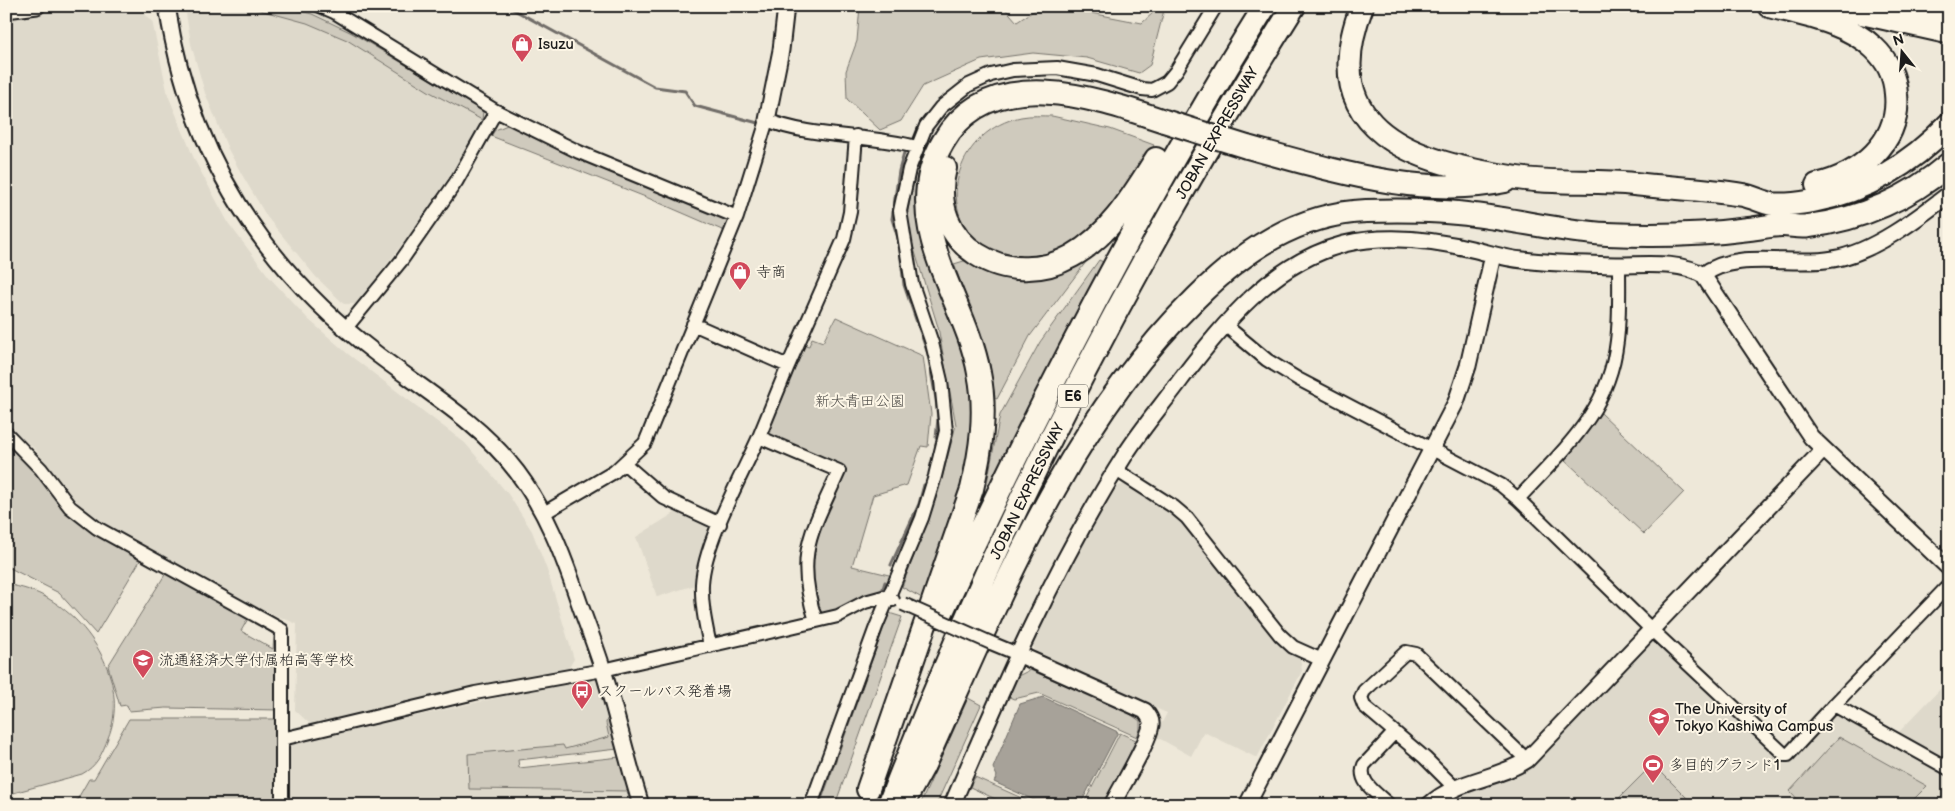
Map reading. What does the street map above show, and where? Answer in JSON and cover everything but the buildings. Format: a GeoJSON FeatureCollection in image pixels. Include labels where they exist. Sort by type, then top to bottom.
{"type":"FeatureCollection","features":[{"type":"Feature","properties":{"kind":"highway"},"geometry":{"type":"LineString","coordinates":[[1258,6],[1216,63],[1139,186],[1109,225],[1083,249],[1045,266],[1020,269],[1006,268],[983,259],[962,241],[948,219],[943,194],[945,170],[949,159],[963,137],[972,129],[1004,111],[1029,106],[1065,107],[1161,127],[1244,153],[1469,214]]}},
{"type":"Feature","properties":{"kind":"highway","name":"JOBAN EXPRESSWAY"},"geometry":{"type":"LineString","coordinates":[[865,797],[934,629],[1047,391],[1178,148],[1265,6]]}},
{"type":"Feature","properties":{"kind":"highway","name":"JOBAN EXPRESSWAY"},"geometry":{"type":"LineString","coordinates":[[889,805],[957,640],[1008,528],[1070,403],[1159,233],[1246,82],[1294,6]]}},
{"type":"Feature","properties":{"kind":"highway"},"geometry":{"type":"LineString","coordinates":[[1362,6],[1350,44],[1350,75],[1360,106],[1379,132],[1407,151],[1438,162],[1518,178],[1607,181],[1744,195],[1773,204],[1797,203],[1813,201],[1858,188],[1891,172],[1911,159],[1949,124]]}},
{"type":"Feature","properties":{"kind":"highway"},"geometry":{"type":"LineString","coordinates":[[1744,195],[1815,186],[1847,175],[1873,157],[1883,145],[1891,131],[1896,115],[1897,101],[1891,72],[1874,47],[1843,28],[1769,6]]}},
{"type":"Feature","properties":{"kind":"highway"},"geometry":{"type":"LineString","coordinates":[[1828,6],[1949,33]]}},
{"type":"Feature","properties":{"kind":"highway"},"geometry":{"type":"LineString","coordinates":[[1909,6],[1949,15]]}},
{"type":"Feature","properties":{"kind":"highway"},"geometry":{"type":"LineString","coordinates":[[865,797],[969,497],[980,453],[983,419],[979,372],[964,322],[934,244],[930,227],[927,192],[932,163],[946,136],[970,112],[991,101],[1017,94],[1057,92],[1086,96],[1161,127]]}},
{"type":"Feature","properties":{"kind":"highway"},"geometry":{"type":"LineString","coordinates":[[1782,225],[1805,215],[1871,194],[1915,170],[1949,141]]}},
{"type":"Feature","properties":{"kind":"highway"},"geometry":{"type":"LineString","coordinates":[[1244,153],[1303,162],[1419,186],[1458,187],[1489,185],[1518,178]]}},
{"type":"Feature","properties":{"kind":"highway"},"geometry":{"type":"LineString","coordinates":[[902,805],[923,767],[1006,583],[1055,484],[1092,424],[1118,386],[1184,309],[1231,265],[1260,244],[1280,233],[1319,218],[1364,211],[1469,214],[1605,234],[1705,233],[1782,225],[1804,227],[1852,217],[1877,209],[1917,188],[1949,164]]}},
{"type":"Feature","properties":{"kind":"street"},"geometry":{"type":"LineString","coordinates":[[6,10],[37,6]]}},
{"type":"Feature","properties":{"kind":"street"},"geometry":{"type":"LineString","coordinates":[[168,6],[175,53],[204,142],[218,172],[248,222],[271,253],[299,284],[346,328],[377,354],[439,398],[487,438],[520,476],[544,514],[565,557],[603,670],[641,805]]}},
{"type":"Feature","properties":{"kind":"street"},"geometry":{"type":"LineString","coordinates":[[320,6],[335,9],[496,111],[579,152],[737,217]]}},
{"type":"Feature","properties":{"kind":"street"},"geometry":{"type":"LineString","coordinates":[[544,514],[599,482],[625,464],[637,452],[650,433],[737,217],[767,120],[781,50],[786,6]]}},
{"type":"Feature","properties":{"kind":"street"},"geometry":{"type":"LineString","coordinates":[[811,805],[852,690],[922,518],[946,431],[940,380],[925,321],[912,284],[900,211],[901,199],[916,147],[926,126],[949,100],[969,85],[1002,72],[1031,68],[1057,68],[1097,75],[1142,89],[1152,90],[1160,86],[1176,71],[1216,6]]}},
{"type":"Feature","properties":{"kind":"street"},"geometry":{"type":"LineString","coordinates":[[346,328],[401,262],[456,182],[496,111]]}},
{"type":"Feature","properties":{"kind":"street"},"geometry":{"type":"LineString","coordinates":[[767,120],[806,129],[916,147]]}},
{"type":"Feature","properties":{"kind":"street"},"geometry":{"type":"LineString","coordinates":[[710,646],[703,612],[702,585],[705,558],[844,239],[850,212],[856,136]]}},
{"type":"Feature","properties":{"kind":"street"},"geometry":{"type":"LineString","coordinates":[[1703,275],[1712,268],[1730,262],[1797,262],[1845,257],[1874,244],[1930,209],[1949,194]]}},
{"type":"Feature","properties":{"kind":"street"},"geometry":{"type":"LineString","coordinates":[[952,805],[1046,598],[1116,470],[1156,412],[1225,325],[1264,286],[1304,260],[1342,245],[1381,239],[1416,241],[1449,245],[1493,255],[1540,262],[1672,267],[1694,270],[1703,275],[1811,437],[1949,568]]}},
{"type":"Feature","properties":{"kind":"street"},"geometry":{"type":"LineString","coordinates":[[1247,805],[1456,402],[1468,366],[1493,255]]}},
{"type":"Feature","properties":{"kind":"street"},"geometry":{"type":"LineString","coordinates":[[1518,499],[1583,428],[1605,392],[1610,378],[1618,339],[1619,265]]}},
{"type":"Feature","properties":{"kind":"street"},"geometry":{"type":"LineString","coordinates":[[693,324],[788,366]]}},
{"type":"Feature","properties":{"kind":"street"},"geometry":{"type":"LineString","coordinates":[[1225,325],[1268,360],[1298,379],[1490,478],[1518,499],[1652,630],[1785,755],[1949,585]]}},
{"type":"Feature","properties":{"kind":"street"},"geometry":{"type":"LineString","coordinates":[[6,433],[41,469],[70,507],[97,528],[282,630],[282,805]]}},
{"type":"Feature","properties":{"kind":"street"},"geometry":{"type":"LineString","coordinates":[[759,437],[839,471],[806,550],[807,584],[816,621]]}},
{"type":"Feature","properties":{"kind":"street"},"geometry":{"type":"LineString","coordinates":[[1430,805],[1454,787],[1506,771],[1527,760],[1823,450]]}},
{"type":"Feature","properties":{"kind":"street"},"geometry":{"type":"LineString","coordinates":[[625,464],[664,498],[720,524]]}},
{"type":"Feature","properties":{"kind":"street"},"geometry":{"type":"LineString","coordinates":[[1116,470],[1174,507],[1199,531],[1280,636],[1293,647],[1322,660]]}},
{"type":"Feature","properties":{"kind":"street"},"geometry":{"type":"LineString","coordinates":[[282,740],[474,693],[603,670],[710,646],[838,616],[874,599],[888,598],[1145,711],[1152,724],[1112,805]]}},
{"type":"Feature","properties":{"kind":"street"},"geometry":{"type":"LineString","coordinates":[[1454,787],[1425,758],[1364,706],[1361,698],[1364,691],[1396,660],[1409,651],[1416,654],[1527,760]]}},
{"type":"Feature","properties":{"kind":"street"},"geometry":{"type":"LineString","coordinates":[[1834,705],[1949,769]]}},
{"type":"Feature","properties":{"kind":"street"},"geometry":{"type":"LineString","coordinates":[[1389,805],[1362,779],[1361,772],[1364,765],[1394,733]]}},
{"type":"Feature","properties":{"kind":"shaded area"},"geometry":{"type":"Polygon","coordinates":[[[88,6],[137,6],[152,21],[168,95],[195,161],[229,224],[270,278],[308,319],[348,354],[465,443],[508,494],[532,531],[547,570],[574,659],[567,671],[340,721],[311,725],[295,710],[297,624],[253,606],[107,525],[84,509],[70,495],[35,449],[6,424],[6,16],[88,6]]]}},
{"type":"Feature","properties":{"kind":"shaded area"},"geometry":{"type":"Polygon","coordinates":[[[188,6],[305,6],[317,10],[336,19],[481,108],[483,121],[466,151],[425,214],[357,304],[344,304],[316,277],[267,217],[241,173],[228,149],[205,93],[191,44],[186,13],[188,6]]]}},
{"type":"Feature","properties":{"kind":"shaded area"},"geometry":{"type":"Polygon","coordinates":[[[1129,483],[1156,500],[1187,527],[1266,627],[1300,657],[1302,671],[1257,758],[1204,732],[1191,756],[1155,736],[1167,713],[1037,658],[1032,641],[1111,488],[1129,483]]]}},
{"type":"Feature","properties":{"kind":"shaded area"},"geometry":{"type":"Polygon","coordinates":[[[676,512],[706,526],[710,533],[696,568],[695,585],[657,597],[636,537],[676,512]]]}},
{"type":"Feature","properties":{"kind":"shaded area","name":"The University of Tokyo Kashiwa Campus"},"geometry":{"type":"Polygon","coordinates":[[[1650,641],[1655,641],[1786,763],[1831,714],[1835,713],[1949,775],[1949,805],[1442,805],[1460,790],[1538,760],[1650,641]]]}},
{"type":"Feature","properties":{"kind":"shaded area"},"geometry":{"type":"Polygon","coordinates":[[[598,675],[618,749],[518,760],[488,790],[631,791],[635,805],[287,805],[287,745],[598,675]]]}},
{"type":"Feature","properties":{"kind":"shaded area"},"geometry":{"type":"Polygon","coordinates":[[[1949,680],[1949,761],[1898,733],[1949,680]]]}},
{"type":"Feature","properties":{"kind":"shaded area"},"geometry":{"type":"Polygon","coordinates":[[[1043,697],[1118,732],[1080,805],[1045,805],[994,782],[997,776],[993,768],[1020,704],[1043,697]]]}},
{"type":"Feature","properties":{"kind":"green space"},"geometry":{"type":"Polygon","coordinates":[[[245,6],[281,6],[312,14],[352,33],[483,111],[482,120],[430,92],[347,40],[307,23],[245,6]]]}},
{"type":"Feature","properties":{"kind":"green space"},"geometry":{"type":"Polygon","coordinates":[[[860,6],[1003,6],[1017,22],[1041,6],[1055,6],[1142,23],[1155,11],[1157,6],[1165,6],[1150,65],[1139,73],[1087,58],[1033,53],[981,60],[923,86],[901,121],[880,130],[847,99],[846,71],[857,41],[860,6]]]}},
{"type":"Feature","properties":{"kind":"green space"},"geometry":{"type":"Polygon","coordinates":[[[1052,116],[1110,129],[1154,145],[1117,203],[1081,244],[1071,250],[1047,256],[1006,262],[983,249],[967,232],[959,212],[956,192],[960,172],[968,153],[982,137],[999,125],[1021,117],[1052,116]]]}},
{"type":"Feature","properties":{"kind":"green space"},"geometry":{"type":"Polygon","coordinates":[[[510,124],[729,220],[729,233],[648,198],[491,136],[495,130],[510,124]]]}},
{"type":"Feature","properties":{"kind":"green space"},"geometry":{"type":"Polygon","coordinates":[[[915,175],[921,176],[973,389],[976,449],[922,598],[902,587],[938,493],[956,425],[938,327],[911,239],[907,215],[915,175]]]}},
{"type":"Feature","properties":{"kind":"green space"},"geometry":{"type":"Polygon","coordinates":[[[967,260],[1000,275],[1022,279],[1045,278],[1086,262],[1030,336],[997,399],[995,398],[989,360],[954,264],[967,260]]]}},
{"type":"Feature","properties":{"kind":"green space"},"geometry":{"type":"Polygon","coordinates":[[[1099,260],[1105,263],[993,486],[987,483],[1000,415],[1040,342],[1099,260]]]}},
{"type":"Feature","properties":{"kind":"green space","name":"新大青田公園"},"geometry":{"type":"Polygon","coordinates":[[[836,317],[923,356],[931,414],[928,447],[921,446],[907,485],[873,495],[852,566],[893,576],[886,590],[824,614],[818,610],[810,559],[814,559],[815,554],[811,553],[845,469],[772,437],[769,429],[805,345],[809,346],[812,338],[823,342],[836,317]]]}},
{"type":"Feature","properties":{"kind":"green space"},"geometry":{"type":"Polygon","coordinates":[[[1601,413],[1684,492],[1644,534],[1563,458],[1601,413]]]}},
{"type":"Feature","properties":{"kind":"green space"},"geometry":{"type":"Polygon","coordinates":[[[6,440],[40,476],[141,559],[96,634],[59,593],[6,566],[6,440]]]}},
{"type":"Feature","properties":{"kind":"green space"},"geometry":{"type":"Polygon","coordinates":[[[166,573],[249,617],[241,631],[273,649],[274,635],[257,623],[279,632],[280,710],[166,708],[129,711],[127,705],[120,706],[108,666],[166,573]]]}},
{"type":"Feature","properties":{"kind":"green space"},"geometry":{"type":"Polygon","coordinates":[[[6,584],[44,596],[66,611],[81,625],[104,660],[111,679],[114,699],[113,718],[108,738],[101,754],[92,767],[82,774],[6,795],[6,584]]]}},
{"type":"Feature","properties":{"kind":"green space"},"geometry":{"type":"Polygon","coordinates":[[[889,613],[902,617],[835,805],[820,805],[889,613]]]}},
{"type":"Feature","properties":{"kind":"green space"},"geometry":{"type":"Polygon","coordinates":[[[1030,670],[1123,709],[1140,721],[1137,737],[1039,693],[1014,699],[1009,697],[1016,677],[1030,670]]]}},
{"type":"Feature","properties":{"kind":"green space"},"geometry":{"type":"Polygon","coordinates":[[[968,698],[981,705],[936,805],[920,805],[968,698]]]}},
{"type":"Feature","properties":{"kind":"green space"},"geometry":{"type":"Polygon","coordinates":[[[129,719],[278,719],[278,805],[74,805],[89,779],[94,779],[129,719]]]}},
{"type":"Feature","properties":{"kind":"green space"},"geometry":{"type":"Polygon","coordinates":[[[607,719],[609,719],[618,749],[518,760],[519,768],[620,757],[631,791],[469,789],[468,754],[563,745],[565,749],[609,737],[607,719]]]}},
{"type":"Feature","properties":{"kind":"green space"},"geometry":{"type":"Polygon","coordinates":[[[1120,733],[1136,740],[1105,805],[1083,805],[1120,733]]]}},
{"type":"Feature","properties":{"kind":"green space"},"geometry":{"type":"Polygon","coordinates":[[[1839,737],[1927,786],[1908,805],[1803,805],[1790,791],[1839,737]]]}},
{"type":"Feature","properties":{"kind":"green space","name":"多目的グランド1"},"geometry":{"type":"Polygon","coordinates":[[[1653,764],[1694,805],[1612,805],[1653,764]]]}},
{"type":"Feature","properties":{"kind":"green space"},"geometry":{"type":"Polygon","coordinates":[[[975,777],[1037,805],[1008,805],[970,787],[975,777]]]}},
{"type":"Feature","properties":{"kind":"waterway"},"geometry":{"type":"LineString","coordinates":[[507,6],[655,87],[685,91],[695,106],[758,123]]}},
{"type":"Feature","properties":{"kind":"waterway"},"geometry":{"type":"LineString","coordinates":[[905,149],[899,171],[892,219],[899,241],[904,285],[928,354],[938,419],[936,438]]}},
{"type":"Feature","properties":{"kind":"waterway"},"geometry":{"type":"LineString","coordinates":[[891,565],[919,504],[924,485]]}},
{"type":"Feature","properties":{"kind":"waterway"},"geometry":{"type":"LineString","coordinates":[[882,592],[885,582]]}},
{"type":"Feature","properties":{"kind":"place","name":"Isuzu"},"geometry":{"type":"Point","coordinates":[522,63]}},
{"type":"Feature","properties":{"kind":"place","name":"寺商"},"geometry":{"type":"Point","coordinates":[740,291]}},
{"type":"Feature","properties":{"kind":"place","name":"流通経済大学付属柏高等学校"},"geometry":{"type":"Point","coordinates":[143,679]}},
{"type":"Feature","properties":{"kind":"place","name":"スクールバス発着場"},"geometry":{"type":"Point","coordinates":[582,710]}},
{"type":"Feature","properties":{"kind":"place","name":"The University of Tokyo Kashiwa Campus"},"geometry":{"type":"Point","coordinates":[1659,737]}},
{"type":"Feature","properties":{"kind":"place","name":"多目的グランド1"},"geometry":{"type":"Point","coordinates":[1653,784]}}]}
